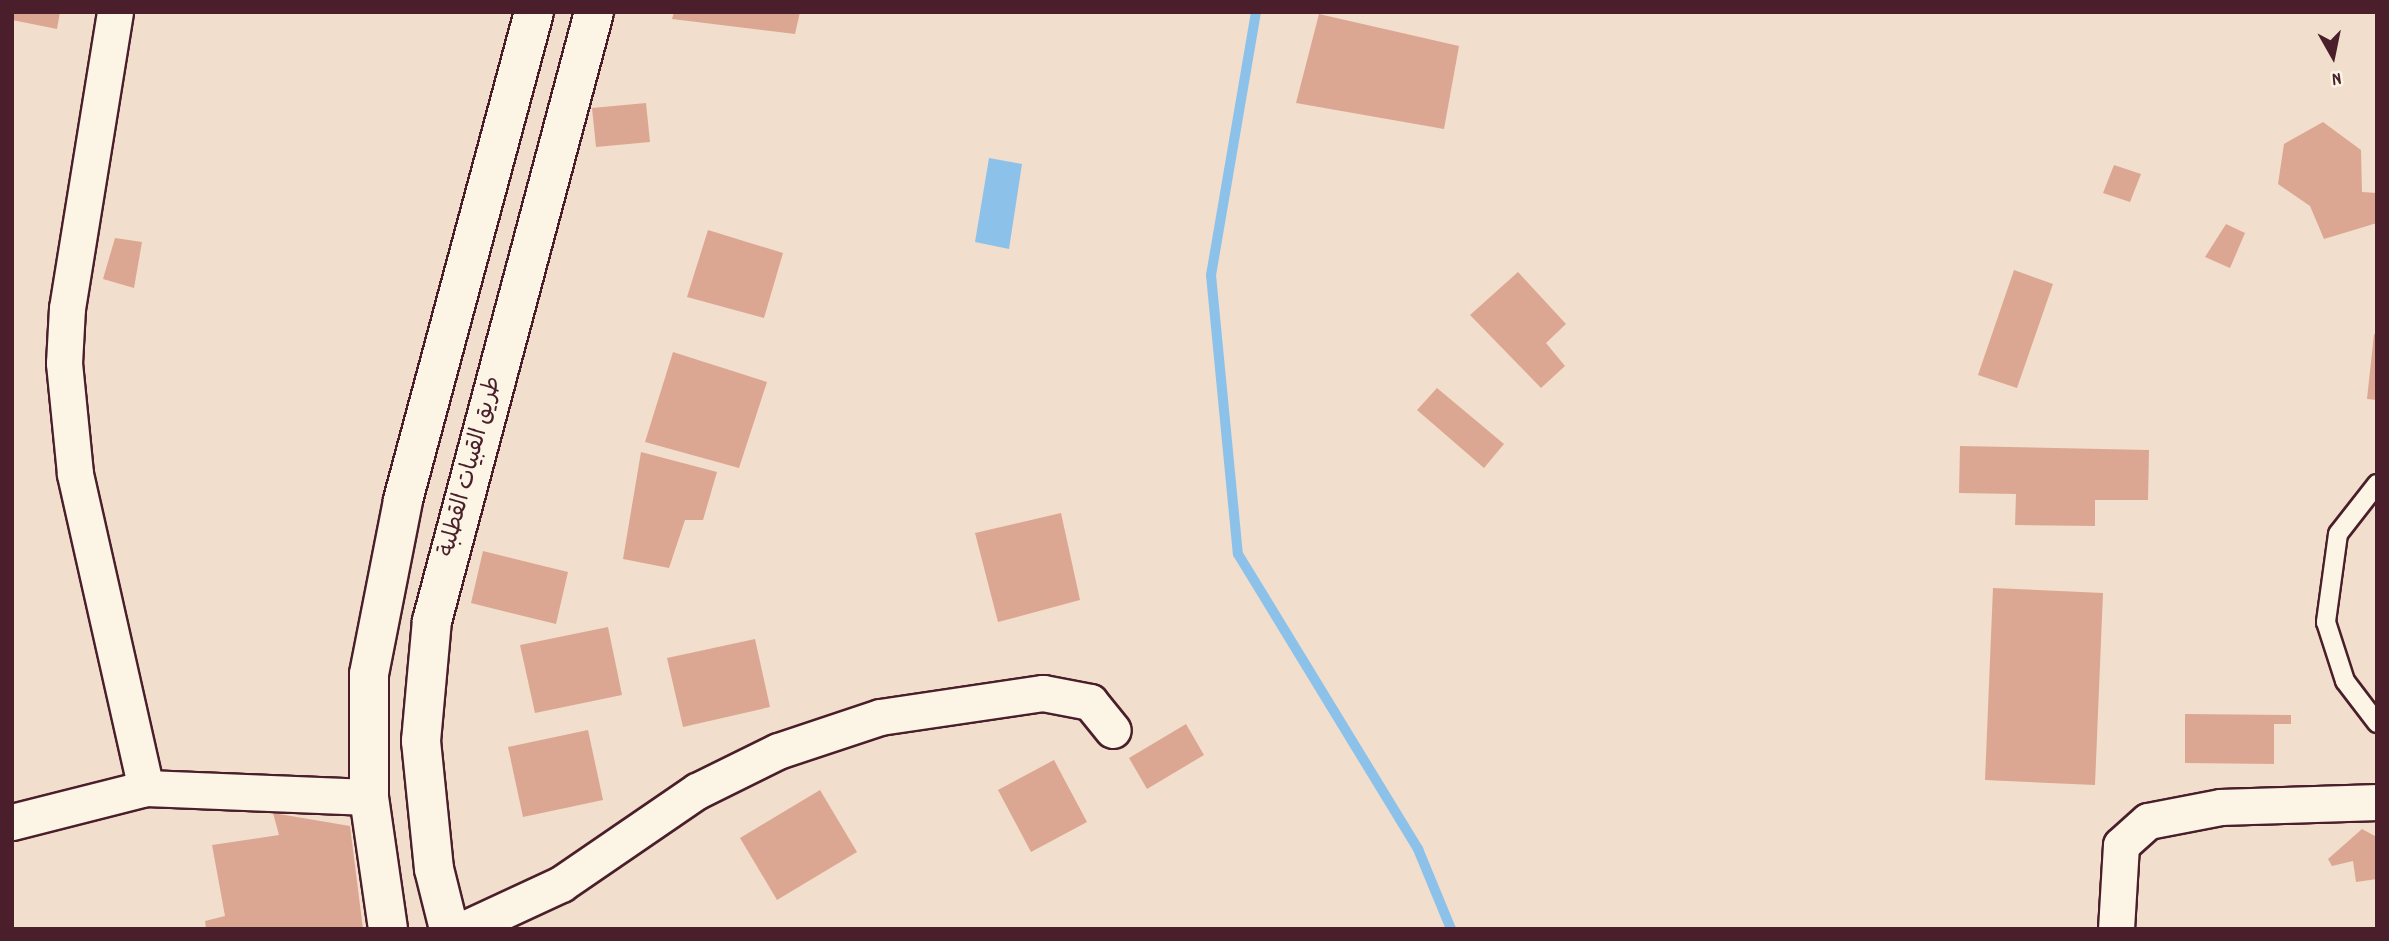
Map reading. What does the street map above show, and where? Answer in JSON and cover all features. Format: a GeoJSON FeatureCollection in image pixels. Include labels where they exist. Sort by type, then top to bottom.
{"type":"FeatureCollection","features":[{"type":"Feature","properties":{"kind":"main road"},"geometry":{"type":"LineString","coordinates":[[388,929],[369,797],[369,674],[403,500],[534,12]]}},
{"type":"Feature","properties":{"kind":"main road","name":"طريق القبيات القطلبة"},"geometry":{"type":"LineString","coordinates":[[449,929],[434,869],[421,741],[432,621],[594,12]]}},
{"type":"Feature","properties":{"kind":"main road"},"geometry":{"type":"LineString","coordinates":[[380,610],[432,621]]}},
{"type":"Feature","properties":{"kind":"street"},"geometry":{"type":"LineString","coordinates":[[115,12],[67,308],[64,363],[75,474],[146,788]]}},
{"type":"Feature","properties":{"kind":"street"},"geometry":{"type":"LineString","coordinates":[[464,929],[561,884],[697,791],[778,751],[880,718],[1043,693],[1090,702],[1113,730]]}},
{"type":"Feature","properties":{"kind":"street"},"geometry":{"type":"LineString","coordinates":[[12,822],[146,788],[369,797]]}},
{"type":"Feature","properties":{"kind":"street"},"geometry":{"type":"LineString","coordinates":[[2116,929],[2121,845],[2148,821],[2221,807],[2377,802]]}},
{"type":"Feature","properties":{"kind":"lane"},"geometry":{"type":"LineString","coordinates":[[2377,484],[2338,534],[2326,622],[2345,681],[2377,723]]}},
{"type":"Feature","properties":{"kind":"water"},"geometry":{"type":"Polygon","coordinates":[[[989,158],[1022,164],[1009,249],[975,242],[989,158]]]}},
{"type":"Feature","properties":{"kind":"building"},"geometry":{"type":"Polygon","coordinates":[[[12,12],[60,12],[57,29],[12,20],[12,12]]]}},
{"type":"Feature","properties":{"kind":"building"},"geometry":{"type":"Polygon","coordinates":[[[674,12],[800,12],[795,34],[672,19],[674,12]]]}},
{"type":"Feature","properties":{"kind":"building"},"geometry":{"type":"Polygon","coordinates":[[[1319,14],[1459,46],[1444,129],[1296,103],[1319,14]]]}},
{"type":"Feature","properties":{"kind":"building"},"geometry":{"type":"Polygon","coordinates":[[[646,103],[650,142],[596,147],[592,108],[646,103]]]}},
{"type":"Feature","properties":{"kind":"building"},"geometry":{"type":"Polygon","coordinates":[[[2323,122],[2361,150],[2362,192],[2377,193],[2377,223],[2324,239],[2310,206],[2278,184],[2284,144],[2323,122]]]}},
{"type":"Feature","properties":{"kind":"building"},"geometry":{"type":"Polygon","coordinates":[[[2114,165],[2141,174],[2130,202],[2103,193],[2114,165]]]}},
{"type":"Feature","properties":{"kind":"building"},"geometry":{"type":"Polygon","coordinates":[[[2226,224],[2245,233],[2230,268],[2205,257],[2226,224]]]}},
{"type":"Feature","properties":{"kind":"building"},"geometry":{"type":"Polygon","coordinates":[[[708,230],[783,253],[764,318],[687,297],[708,230]]]}},
{"type":"Feature","properties":{"kind":"building"},"geometry":{"type":"Polygon","coordinates":[[[115,238],[142,242],[134,288],[103,279],[115,238]]]}},
{"type":"Feature","properties":{"kind":"building"},"geometry":{"type":"Polygon","coordinates":[[[2014,270],[2053,284],[2017,388],[1978,375],[2014,270]]]}},
{"type":"Feature","properties":{"kind":"building"},"geometry":{"type":"Polygon","coordinates":[[[1518,272],[1566,324],[1546,343],[1565,366],[1541,388],[1470,315],[1518,272]]]}},
{"type":"Feature","properties":{"kind":"building"},"geometry":{"type":"Polygon","coordinates":[[[2374,334],[2377,335],[2377,400],[2367,399],[2374,334]]]}},
{"type":"Feature","properties":{"kind":"building"},"geometry":{"type":"Polygon","coordinates":[[[673,352],[767,382],[739,468],[645,442],[673,352]]]}},
{"type":"Feature","properties":{"kind":"building"},"geometry":{"type":"Polygon","coordinates":[[[1437,388],[1504,444],[1484,468],[1417,410],[1437,388]]]}},
{"type":"Feature","properties":{"kind":"building"},"geometry":{"type":"Polygon","coordinates":[[[1960,446],[2149,450],[2148,500],[2095,500],[2095,526],[2015,525],[2016,494],[1959,493],[1960,446]]]}},
{"type":"Feature","properties":{"kind":"building"},"geometry":{"type":"Polygon","coordinates":[[[641,452],[717,472],[703,520],[685,520],[669,568],[623,559],[641,452]]]}},
{"type":"Feature","properties":{"kind":"building"},"geometry":{"type":"Polygon","coordinates":[[[1061,513],[1080,600],[998,622],[975,533],[1061,513]]]}},
{"type":"Feature","properties":{"kind":"building"},"geometry":{"type":"Polygon","coordinates":[[[483,551],[568,572],[556,624],[471,603],[483,551]]]}},
{"type":"Feature","properties":{"kind":"building"},"geometry":{"type":"Polygon","coordinates":[[[1993,588],[2103,593],[2095,785],[1985,780],[1993,588]]]}},
{"type":"Feature","properties":{"kind":"building"},"geometry":{"type":"Polygon","coordinates":[[[608,627],[622,695],[535,713],[520,645],[608,627]]]}},
{"type":"Feature","properties":{"kind":"building"},"geometry":{"type":"Polygon","coordinates":[[[755,639],[770,707],[683,727],[667,658],[755,639]]]}},
{"type":"Feature","properties":{"kind":"building"},"geometry":{"type":"Polygon","coordinates":[[[2185,714],[2291,715],[2291,724],[2274,724],[2274,764],[2185,763],[2185,714]]]}},
{"type":"Feature","properties":{"kind":"building"},"geometry":{"type":"Polygon","coordinates":[[[1186,724],[1204,755],[1147,789],[1129,758],[1186,724]]]}},
{"type":"Feature","properties":{"kind":"building"},"geometry":{"type":"Polygon","coordinates":[[[588,730],[603,800],[523,817],[508,747],[588,730]]]}},
{"type":"Feature","properties":{"kind":"building"},"geometry":{"type":"Polygon","coordinates":[[[1054,760],[1087,822],[1031,852],[998,790],[1054,760]]]}},
{"type":"Feature","properties":{"kind":"building"},"geometry":{"type":"Polygon","coordinates":[[[820,790],[857,852],[777,900],[740,838],[820,790]]]}},
{"type":"Feature","properties":{"kind":"building"},"geometry":{"type":"Polygon","coordinates":[[[273,813],[350,826],[363,929],[206,929],[205,921],[225,916],[212,845],[279,835],[273,813]]]}},
{"type":"Feature","properties":{"kind":"building"},"geometry":{"type":"Polygon","coordinates":[[[2362,829],[2375,836],[2377,879],[2356,882],[2353,861],[2332,866],[2328,859],[2362,829]]]}},
{"type":"Feature","properties":{"kind":"waterway"},"geometry":{"type":"LineString","coordinates":[[1256,12],[1211,275],[1238,554],[1418,849],[1451,929]]}}]}
